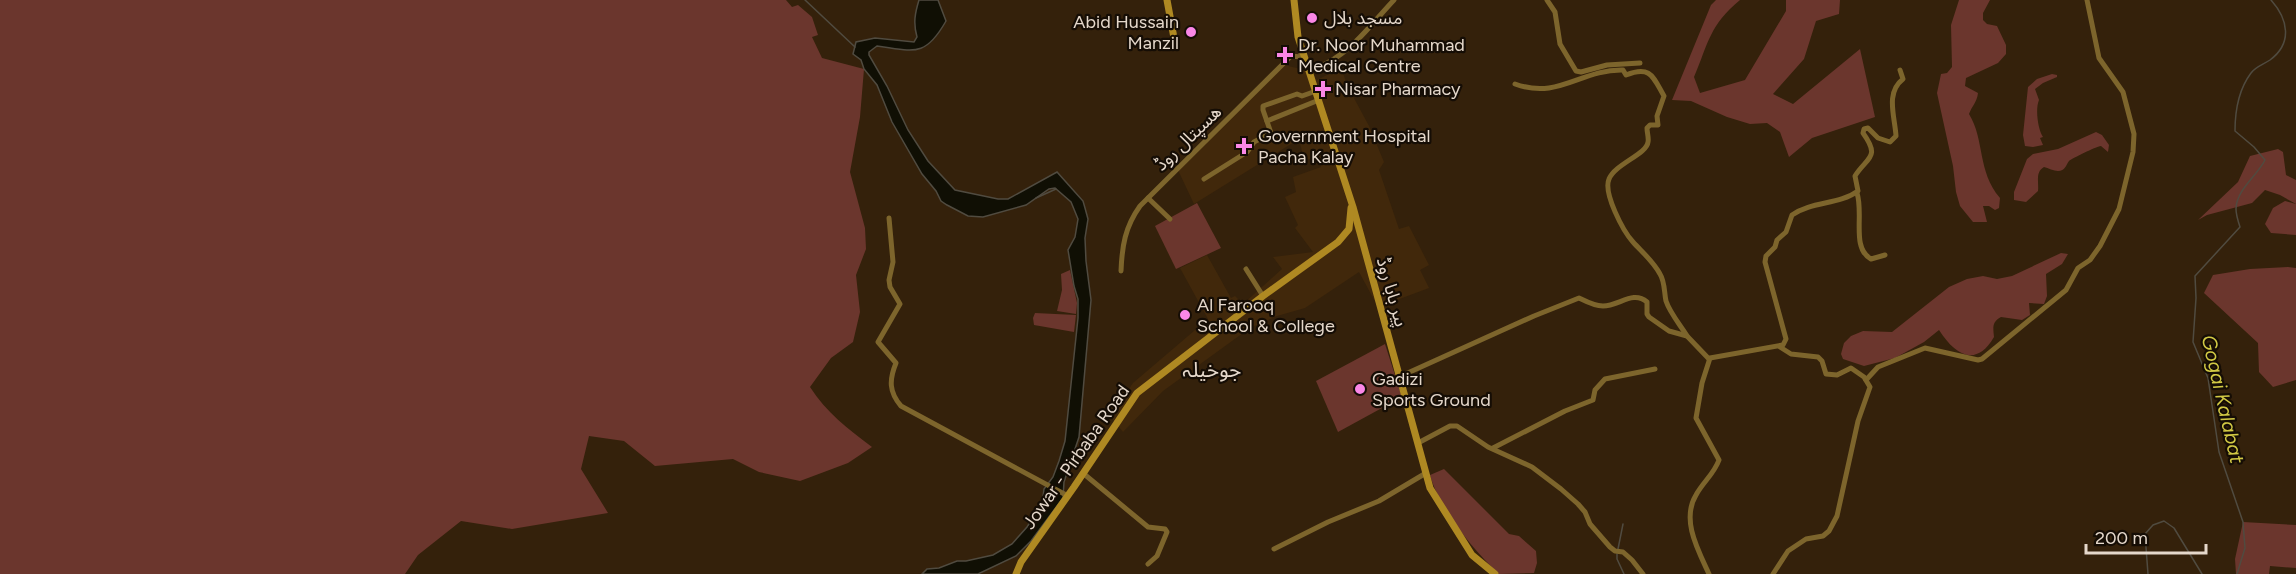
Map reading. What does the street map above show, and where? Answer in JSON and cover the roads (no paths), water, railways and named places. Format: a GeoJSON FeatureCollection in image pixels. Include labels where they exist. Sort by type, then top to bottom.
{"type":"FeatureCollection","features":[{"type":"Feature","properties":{"kind":"main road"},"geometry":{"type":"LineString","coordinates":[[1167,0],[1174,38]]}},
{"type":"Feature","properties":{"kind":"main road","name":"پیر بابا روڈ"},"geometry":{"type":"LineString","coordinates":[[1294,0],[1295,20],[1301,46],[1361,236],[1430,488],[1472,555],[1495,574]]}},
{"type":"Feature","properties":{"kind":"main road"},"geometry":{"type":"LineString","coordinates":[[1344,235],[1348,229],[1351,202]]}},
{"type":"Feature","properties":{"kind":"main road"},"geometry":{"type":"LineString","coordinates":[[1344,235],[1353,233],[1361,236]]}},
{"type":"Feature","properties":{"kind":"main road","name":"Jowar - Pirbaba Road"},"geometry":{"type":"LineString","coordinates":[[1016,574],[1021,562],[1065,494],[1084,474],[1137,393],[1344,235]]}},
{"type":"Feature","properties":{"kind":"street"},"geometry":{"type":"LineString","coordinates":[[1309,71],[1330,62],[1364,33],[1394,0]]}},
{"type":"Feature","properties":{"kind":"street"},"geometry":{"type":"LineString","coordinates":[[1547,0],[1555,12],[1560,44],[1576,71],[1581,72],[1607,65],[1640,63]]}},
{"type":"Feature","properties":{"kind":"street"},"geometry":{"type":"LineString","coordinates":[[1866,380],[1878,367],[1925,348],[1982,359],[2066,290],[2078,268],[2090,260],[2100,246],[2119,209],[2133,152],[2134,134],[2122,92],[2099,58],[2087,0]]}},
{"type":"Feature","properties":{"kind":"street","name":"ھسپتال روڈ"},"geometry":{"type":"LineString","coordinates":[[1121,272],[1122,248],[1131,219],[1148,198],[1291,56],[1301,57],[1301,46]]}},
{"type":"Feature","properties":{"kind":"street"},"geometry":{"type":"LineString","coordinates":[[1515,84],[1529,89],[1543,90],[1609,69],[1623,70],[1626,75],[1638,70],[1646,71],[1653,76],[1664,96],[1657,116],[1658,125],[1650,125],[1647,128],[1648,145],[1625,161],[1608,180],[1608,195],[1626,232],[1644,251],[1660,274],[1667,304],[1688,336],[1709,359]]}},
{"type":"Feature","properties":{"kind":"street"},"geometry":{"type":"LineString","coordinates":[[1885,255],[1872,259],[1865,256],[1863,252],[1858,235],[1861,220],[1855,176],[1871,155],[1869,141],[1863,133],[1864,129],[1868,128],[1885,142],[1890,142],[1895,138],[1892,104],[1895,87],[1903,79],[1900,70]]}},
{"type":"Feature","properties":{"kind":"street"},"geometry":{"type":"LineString","coordinates":[[1204,179],[1247,152],[1254,142],[1270,135],[1263,106],[1297,94],[1302,96],[1316,91]]}},
{"type":"Feature","properties":{"kind":"street"},"geometry":{"type":"LineString","coordinates":[[1301,107],[1302,96]]}},
{"type":"Feature","properties":{"kind":"street"},"geometry":{"type":"LineString","coordinates":[[1267,121],[1319,100]]}},
{"type":"Feature","properties":{"kind":"street"},"geometry":{"type":"LineString","coordinates":[[1780,347],[1786,339],[1765,262],[1766,256],[1775,247],[1779,237],[1786,232],[1792,215],[1807,208],[1857,193]]}},
{"type":"Feature","properties":{"kind":"street"},"geometry":{"type":"LineString","coordinates":[[1148,198],[1170,219]]}},
{"type":"Feature","properties":{"kind":"street"},"geometry":{"type":"LineString","coordinates":[[889,218],[893,262],[889,280],[890,287],[900,304],[879,342],[896,363],[891,375],[891,392],[894,399],[900,406],[1065,494]]}},
{"type":"Feature","properties":{"kind":"street"},"geometry":{"type":"LineString","coordinates":[[1246,269],[1263,296]]}},
{"type":"Feature","properties":{"kind":"street"},"geometry":{"type":"LineString","coordinates":[[1401,376],[1579,298],[1592,304],[1606,306],[1638,297],[1647,302],[1647,314],[1660,326],[1688,336]]}},
{"type":"Feature","properties":{"kind":"street"},"geometry":{"type":"LineString","coordinates":[[1709,359],[1765,347],[1780,347],[1791,354],[1818,357],[1822,361],[1826,374],[1837,375],[1851,368],[1866,380],[1870,387],[1858,421],[1837,516],[1829,531],[1823,536],[1806,539],[1788,551],[1773,574]]}},
{"type":"Feature","properties":{"kind":"street"},"geometry":{"type":"LineString","coordinates":[[1709,359],[1701,383],[1696,417],[1719,460],[1716,469],[1696,495],[1690,510],[1690,523],[1709,574]]}},
{"type":"Feature","properties":{"kind":"street"},"geometry":{"type":"LineString","coordinates":[[1493,448],[1565,411],[1593,400],[1595,390],[1605,379],[1655,369]]}},
{"type":"Feature","properties":{"kind":"street"},"geometry":{"type":"LineString","coordinates":[[1418,443],[1450,426],[1457,426],[1473,438],[1532,467],[1561,489],[1585,512],[1594,529],[1616,551],[1623,552],[1642,570],[1643,574]]}},
{"type":"Feature","properties":{"kind":"street"},"geometry":{"type":"LineString","coordinates":[[1274,549],[1328,522],[1379,501],[1426,472]]}},
{"type":"Feature","properties":{"kind":"street"},"geometry":{"type":"LineString","coordinates":[[1084,474],[1148,527],[1165,529],[1167,532],[1156,555],[1148,564]]}},
{"type":"Feature","properties":{"kind":"waterway"},"geometry":{"type":"LineString","coordinates":[[805,0],[855,47]]}},
{"type":"Feature","properties":{"kind":"waterway","name":"Gogai Kalabat"},"geometry":{"type":"LineString","coordinates":[[2237,574],[2245,548],[2243,522],[2219,452],[2208,378],[2193,342],[2195,276],[2240,227],[2236,214],[2239,196],[2265,160],[2235,131],[2235,124],[2238,101],[2247,79],[2255,69],[2277,53],[2285,39],[2284,23],[2271,0]]}},
{"type":"Feature","properties":{"kind":"waterway"},"geometry":{"type":"LineString","coordinates":[[1036,198],[1056,189]]}},
{"type":"Feature","properties":{"kind":"waterway","name":"Gogai Kalabat"},"geometry":{"type":"LineString","coordinates":[[2148,574],[2145,534],[2153,525],[2164,521],[2174,528],[2202,574]]}},
{"type":"Feature","properties":{"kind":"waterway"},"geometry":{"type":"LineString","coordinates":[[1618,549],[1623,524]]}},
{"type":"Feature","properties":{"kind":"waterway"},"geometry":{"type":"LineString","coordinates":[[1617,554],[1624,574]]}},
{"type":"Feature","properties":{"kind":"place","name":"مسجد بلال"},"geometry":{"type":"Point","coordinates":[1312,18]}},
{"type":"Feature","properties":{"kind":"place","name":"Abid Hussain Manzil"},"geometry":{"type":"Point","coordinates":[1191,32]}},
{"type":"Feature","properties":{"kind":"place","name":"Dr. Noor Muhammad Medical Centre"},"geometry":{"type":"Point","coordinates":[1285,55]}},
{"type":"Feature","properties":{"kind":"place","name":"Nisar Pharmacy"},"geometry":{"type":"Point","coordinates":[1323,89]}},
{"type":"Feature","properties":{"kind":"place","name":"Government Hospital Pacha Kalay"},"geometry":{"type":"Point","coordinates":[1244,146]}},
{"type":"Feature","properties":{"kind":"place","name":"Al Farooq School & College"},"geometry":{"type":"Point","coordinates":[1185,315]}},
{"type":"Feature","properties":{"kind":"place","name":"Gadizi Sports Ground"},"geometry":{"type":"Point","coordinates":[1360,389]}},
{"type":"Feature","properties":{"kind":"district","name":"جوخیلہ"},"geometry":{"type":"Point","coordinates":[1212,370]}}]}
